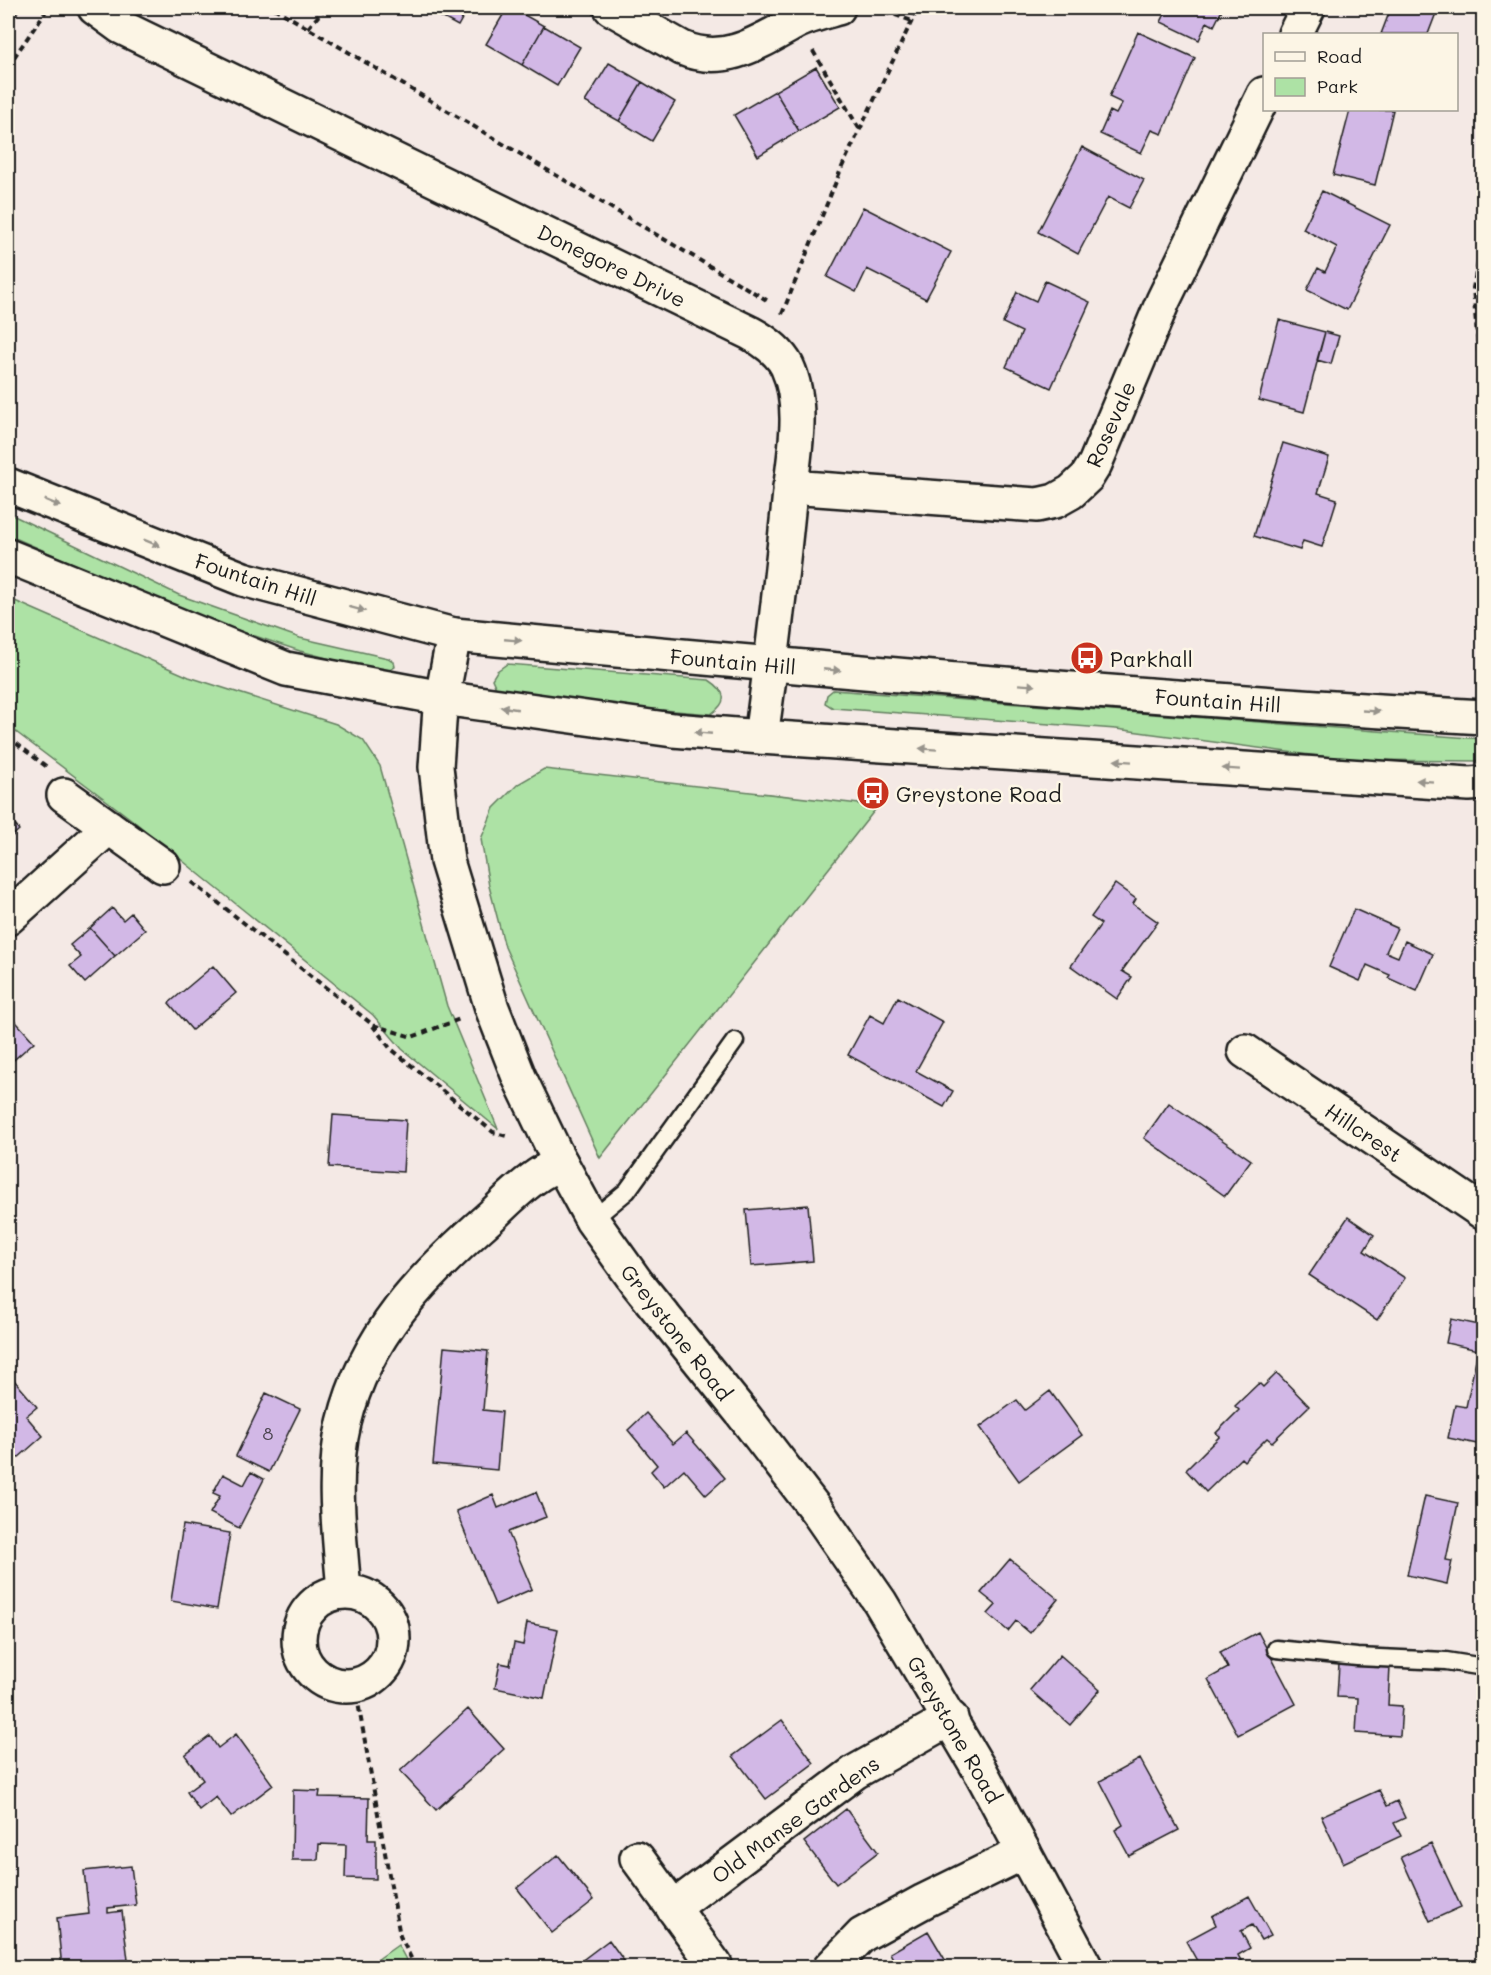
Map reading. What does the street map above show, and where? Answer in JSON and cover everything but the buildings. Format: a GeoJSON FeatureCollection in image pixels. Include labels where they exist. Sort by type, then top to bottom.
{"type":"FeatureCollection","features":[{"type":"Feature","properties":{"kind":"street","name":"Donegore Drive"},"geometry":{"type":"LineString","coordinates":[[95,8],[121,27],[769,344],[787,366],[795,395],[796,426],[771,665],[761,737]]}},
{"type":"Feature","properties":{"kind":"street"},"geometry":{"type":"LineString","coordinates":[[611,8],[690,52],[710,55],[744,50],[796,22],[838,8]]}},
{"type":"Feature","properties":{"kind":"street"},"geometry":{"type":"LineString","coordinates":[[1295,33],[1308,8]]}},
{"type":"Feature","properties":{"kind":"street","name":"Rosevale"},"geometry":{"type":"LineString","coordinates":[[790,487],[1038,505],[1055,501],[1071,492],[1087,477],[1101,453],[1163,301],[1263,96]]}},
{"type":"Feature","properties":{"kind":"street","name":"Fountain Hill"},"geometry":{"type":"LineString","coordinates":[[8,485],[243,579],[454,635],[771,665],[1313,708],[1484,717]]}},
{"type":"Feature","properties":{"kind":"street"},"geometry":{"type":"LineString","coordinates":[[8,556],[286,669],[442,698],[673,730],[1469,784],[1484,783]]}},
{"type":"Feature","properties":{"kind":"street","name":"Greystone Road"},"geometry":{"type":"LineString","coordinates":[[454,635],[442,698],[436,767],[447,861],[492,1008],[519,1077],[557,1156],[592,1220],[637,1283],[817,1511],[880,1602],[951,1718],[1086,1968]]}},
{"type":"Feature","properties":{"kind":"street"},"geometry":{"type":"LineString","coordinates":[[64,795],[163,866]]}},
{"type":"Feature","properties":{"kind":"street"},"geometry":{"type":"LineString","coordinates":[[8,918],[109,827]]}},
{"type":"Feature","properties":{"kind":"street","name":"Hillcrest"},"geometry":{"type":"LineString","coordinates":[[1245,1051],[1484,1212]]}},
{"type":"Feature","properties":{"kind":"street"},"geometry":{"type":"LineString","coordinates":[[344,1591],[338,1493],[340,1451],[344,1423],[364,1365],[402,1304],[461,1242],[557,1156]]}},
{"type":"Feature","properties":{"kind":"street"},"geometry":{"type":"LineString","coordinates":[[344,1591],[360,1593],[374,1600],[385,1611],[392,1626],[394,1641],[391,1657],[382,1671],[370,1681],[355,1686],[339,1687],[324,1682],[312,1672],[303,1659],[298,1644],[300,1629],[305,1614],[310,1608],[328,1595],[344,1591]]}},
{"type":"Feature","properties":{"kind":"street","name":"Old Manse Gardens"},"geometry":{"type":"LineString","coordinates":[[673,1908],[855,1772],[951,1718]]}},
{"type":"Feature","properties":{"kind":"street"},"geometry":{"type":"LineString","coordinates":[[830,1968],[862,1935],[924,1901],[1024,1852]]}},
{"type":"Feature","properties":{"kind":"street"},"geometry":{"type":"LineString","coordinates":[[637,1858],[715,1965]]}},
{"type":"Feature","properties":{"kind":"lane"},"geometry":{"type":"LineString","coordinates":[[592,1220],[627,1191],[735,1041]]}},
{"type":"Feature","properties":{"kind":"lane"},"geometry":{"type":"LineString","coordinates":[[1276,1649],[1357,1657],[1446,1661],[1484,1667]]}},
{"type":"Feature","properties":{"kind":"path"},"geometry":{"type":"LineString","coordinates":[[8,66],[48,8]]}},
{"type":"Feature","properties":{"kind":"path"},"geometry":{"type":"LineString","coordinates":[[274,8],[773,304]]}},
{"type":"Feature","properties":{"kind":"path"},"geometry":{"type":"LineString","coordinates":[[308,28],[325,8]]}},
{"type":"Feature","properties":{"kind":"path"},"geometry":{"type":"LineString","coordinates":[[875,8],[912,21]]}},
{"type":"Feature","properties":{"kind":"path"},"geometry":{"type":"LineString","coordinates":[[769,344],[842,167],[918,8]]}},
{"type":"Feature","properties":{"kind":"path"},"geometry":{"type":"LineString","coordinates":[[796,22],[860,130]]}},
{"type":"Feature","properties":{"kind":"path"},"geometry":{"type":"LineString","coordinates":[[1483,418],[1473,288],[1484,232]]}},
{"type":"Feature","properties":{"kind":"path"},"geometry":{"type":"LineString","coordinates":[[1473,288],[1484,287]]}},
{"type":"Feature","properties":{"kind":"path"},"geometry":{"type":"LineString","coordinates":[[8,737],[47,767],[64,795]]}},
{"type":"Feature","properties":{"kind":"path"},"geometry":{"type":"LineString","coordinates":[[163,866],[181,873],[373,1025],[390,1047],[493,1132],[557,1156]]}},
{"type":"Feature","properties":{"kind":"path"},"geometry":{"type":"LineString","coordinates":[[373,1025],[412,1037],[492,1008]]}},
{"type":"Feature","properties":{"kind":"path"},"geometry":{"type":"LineString","coordinates":[[355,1686],[400,1936],[416,1968]]}},
{"type":"Feature","properties":{"kind":"green space"},"geometry":{"type":"Polygon","coordinates":[[[8,513],[179,595],[300,638],[388,658],[394,662],[395,667],[385,673],[300,651],[186,613],[8,535],[8,513]]]}},
{"type":"Feature","properties":{"kind":"green space"},"geometry":{"type":"Polygon","coordinates":[[[8,598],[189,677],[336,724],[363,740],[380,766],[447,1006],[498,1129],[402,1049],[373,1015],[131,819],[8,726],[8,598]]]}},
{"type":"Feature","properties":{"kind":"green space"},"geometry":{"type":"Polygon","coordinates":[[[507,664],[709,680],[722,692],[723,701],[711,714],[506,697],[496,688],[492,679],[497,671],[507,664]]]}},
{"type":"Feature","properties":{"kind":"green space"},"geometry":{"type":"Polygon","coordinates":[[[833,690],[1483,739],[1483,761],[1348,760],[1116,729],[833,708],[825,703],[827,695],[833,690]]]}},
{"type":"Feature","properties":{"kind":"green space"},"geometry":{"type":"Polygon","coordinates":[[[544,769],[878,806],[600,1158],[505,947],[489,886],[481,839],[494,808],[518,784],[544,769]]]}},
{"type":"Feature","properties":{"kind":"green space"},"geometry":{"type":"Polygon","coordinates":[[[398,1945],[410,1967],[367,1967],[398,1945]]]}},
{"type":"Feature","properties":{"kind":"place","name":"Parkhall"},"geometry":{"type":"Point","coordinates":[1087,658]}},
{"type":"Feature","properties":{"kind":"place","name":"Greystone Road"},"geometry":{"type":"Point","coordinates":[873,793]}}]}
